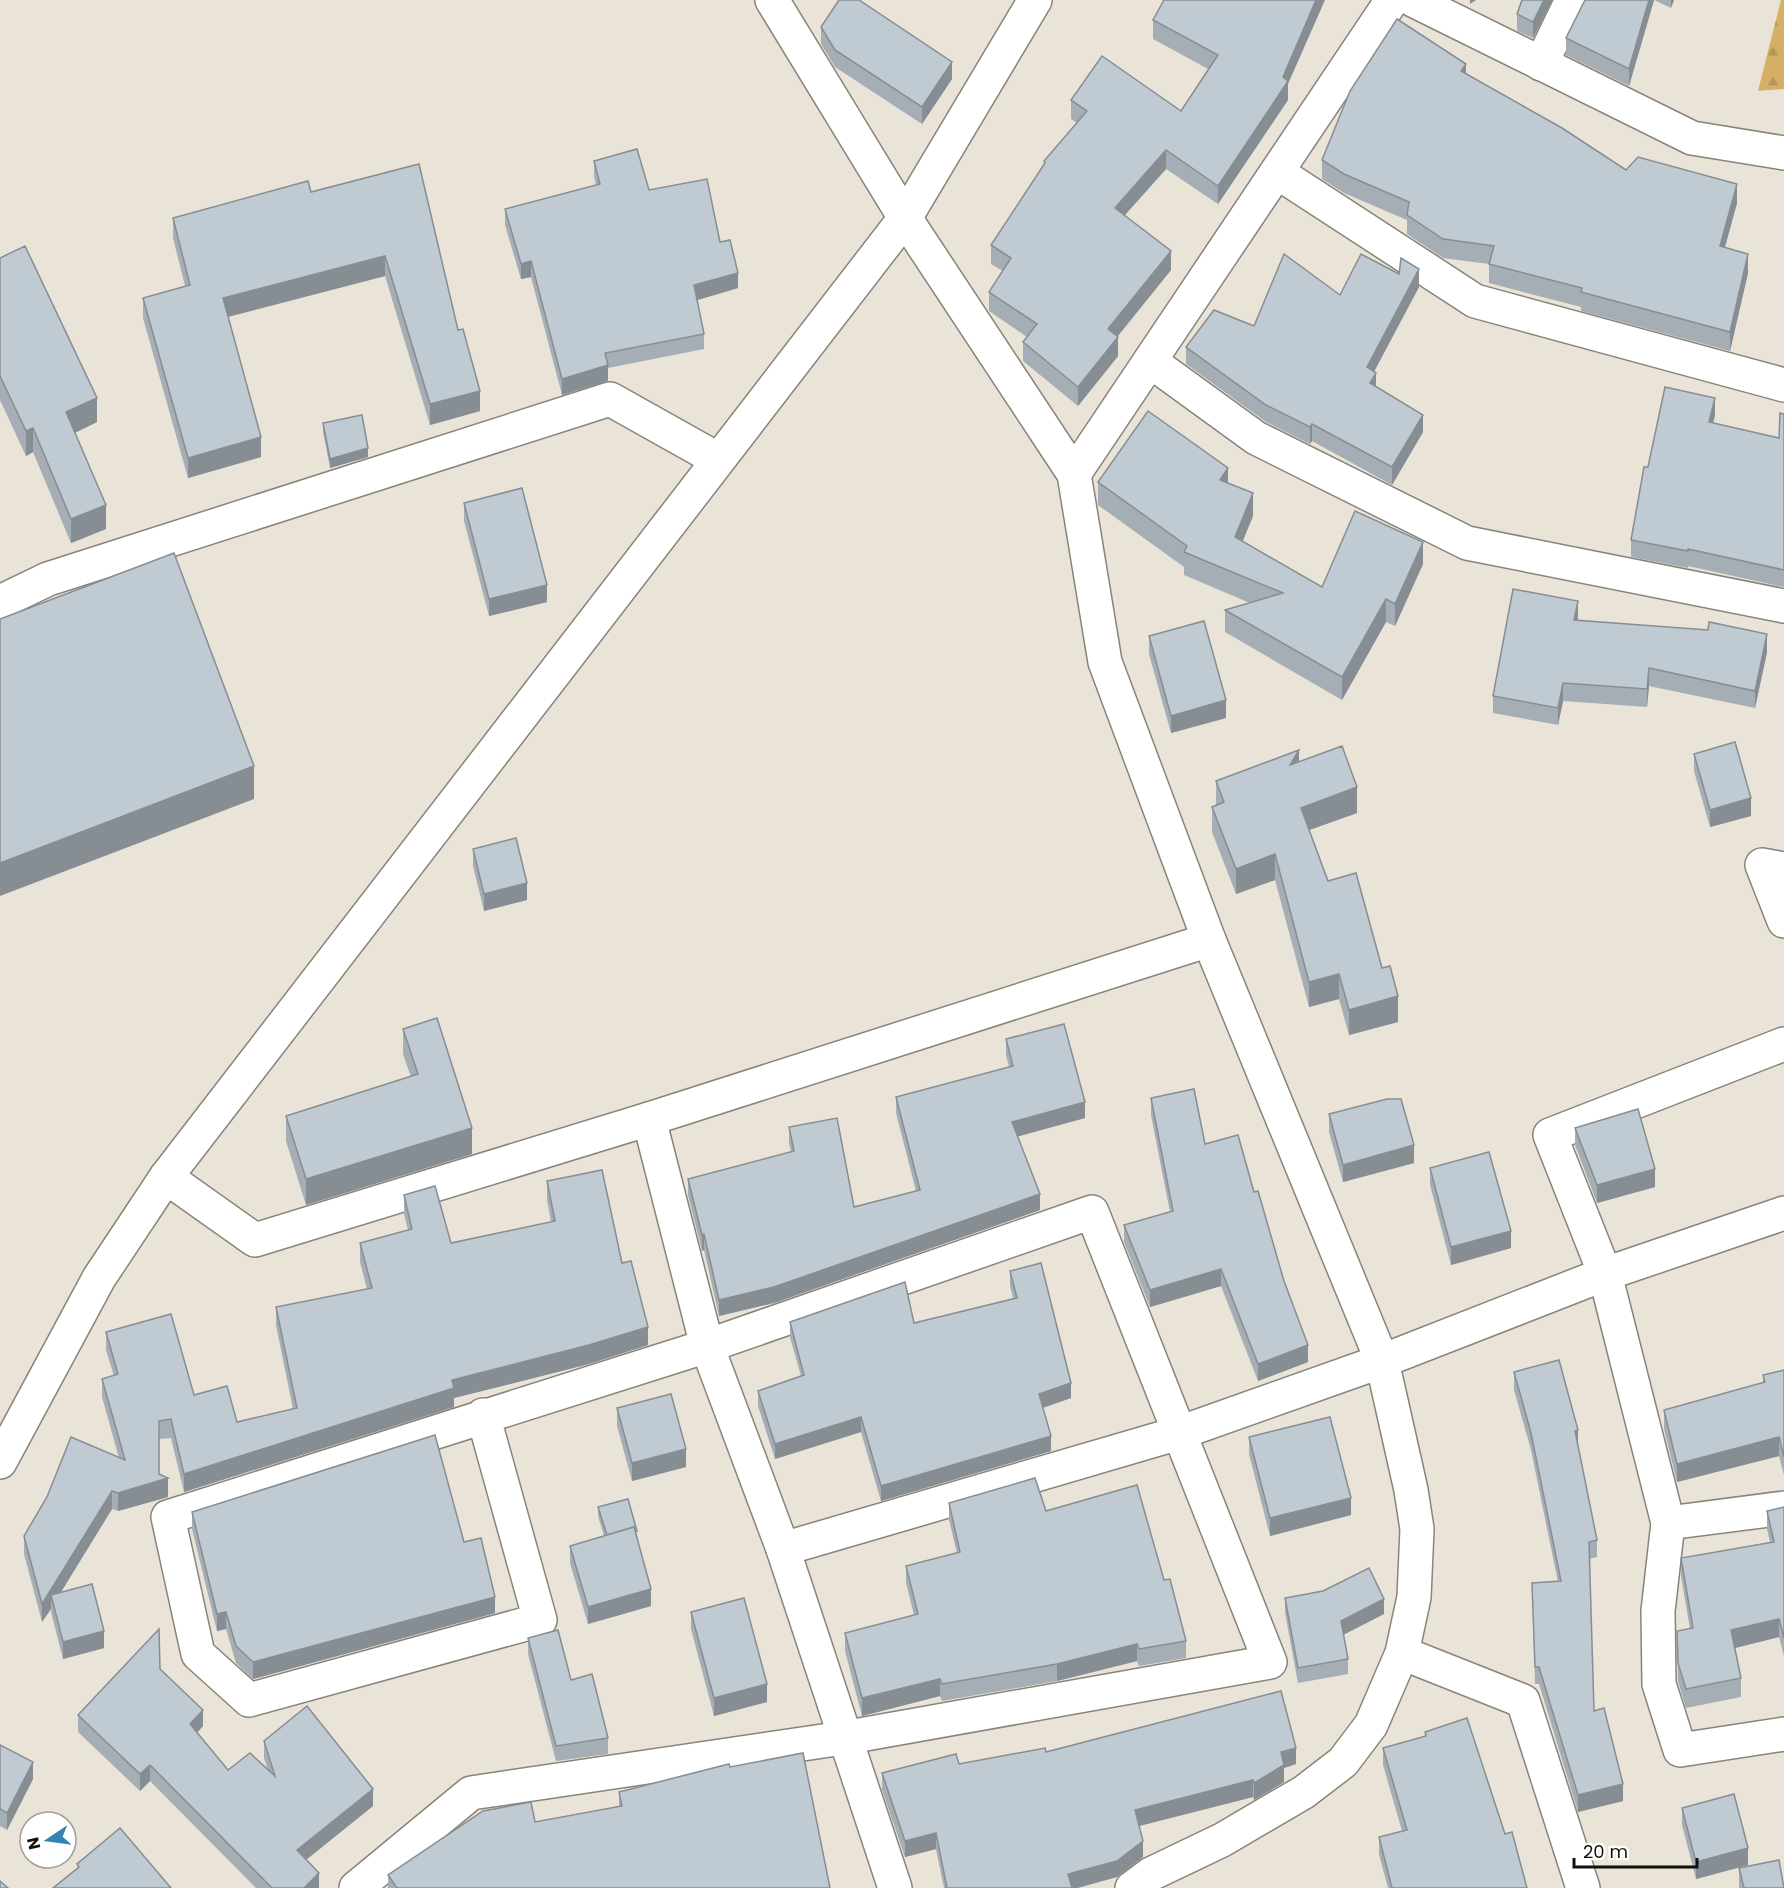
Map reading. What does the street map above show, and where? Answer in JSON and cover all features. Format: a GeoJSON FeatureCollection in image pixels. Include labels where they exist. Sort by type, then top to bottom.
{"type":"FeatureCollection","features":[{"type":"Feature","properties":{"kind":"street"},"geometry":{"type":"LineString","coordinates":[[772,0],[905,218],[1074,474],[1105,662],[1209,940],[1382,1361],[1417,1529],[1414,1597],[1402,1653],[1371,1725],[1343,1762],[1304,1792],[1222,1840],[1150,1874],[1132,1888]]}},
{"type":"Feature","properties":{"kind":"street"},"geometry":{"type":"LineString","coordinates":[[0,1462],[99,1278],[166,1177],[717,459],[905,218],[1035,0]]}},
{"type":"Feature","properties":{"kind":"street"},"geometry":{"type":"LineString","coordinates":[[1074,474],[1392,0]]}},
{"type":"Feature","properties":{"kind":"street"},"geometry":{"type":"LineString","coordinates":[[1413,0],[1692,138],[1784,153]]}},
{"type":"Feature","properties":{"kind":"street"},"geometry":{"type":"LineString","coordinates":[[1542,64],[1572,0]]}},
{"type":"Feature","properties":{"kind":"street"},"geometry":{"type":"LineString","coordinates":[[1277,172],[1475,302],[1784,385]]}},
{"type":"Feature","properties":{"kind":"street"},"geometry":{"type":"LineString","coordinates":[[1150,361],[1256,438],[1467,543],[1784,606]]}},
{"type":"Feature","properties":{"kind":"street"},"geometry":{"type":"LineString","coordinates":[[0,602],[48,579],[610,399],[717,459]]}},
{"type":"Feature","properties":{"kind":"street"},"geometry":{"type":"LineString","coordinates":[[1784,869],[1762,865],[1784,921]]}},
{"type":"Feature","properties":{"kind":"street"},"geometry":{"type":"LineString","coordinates":[[166,1177],[255,1240],[649,1119],[1209,940]]}},
{"type":"Feature","properties":{"kind":"street"},"geometry":{"type":"LineString","coordinates":[[1784,1044],[1550,1135],[1605,1274],[1668,1523],[1658,1611],[1659,1684],[1680,1750],[1784,1734]]}},
{"type":"Feature","properties":{"kind":"street"},"geometry":{"type":"LineString","coordinates":[[649,1119],[707,1346],[783,1549],[843,1738],[895,1888]]}},
{"type":"Feature","properties":{"kind":"street"},"geometry":{"type":"LineString","coordinates":[[356,1888],[471,1794],[843,1738],[1270,1662],[1092,1212],[707,1346],[483,1415],[168,1517],[198,1654],[249,1700],[540,1620],[483,1415]]}},
{"type":"Feature","properties":{"kind":"street"},"geometry":{"type":"LineString","coordinates":[[783,1549],[1179,1433],[1382,1361],[1605,1274],[1784,1213]]}},
{"type":"Feature","properties":{"kind":"street"},"geometry":{"type":"LineString","coordinates":[[1668,1523],[1784,1508]]}},
{"type":"Feature","properties":{"kind":"street"},"geometry":{"type":"LineString","coordinates":[[1402,1653],[1523,1701],[1583,1888]]}},
{"type":"Feature","properties":{"kind":"green space"},"geometry":{"type":"Polygon","coordinates":[[[1781,0],[1784,0],[1784,89],[1758,91],[1781,0]]]}},
{"type":"Feature","properties":{"kind":"building"},"geometry":{"type":"Polygon","coordinates":[[[839,0],[859,0],[952,62],[922,107],[835,50],[821,27],[839,0]]]}},
{"type":"Feature","properties":{"kind":"building"},"geometry":{"type":"Polygon","coordinates":[[[1164,0],[1316,0],[1283,77],[1288,81],[1218,186],[1166,150],[1115,208],[1171,251],[1108,329],[1118,337],[1078,387],[1023,342],[1037,324],[989,292],[1011,258],[991,245],[1045,163],[1044,161],[1087,111],[1071,100],[1102,56],[1181,111],[1218,55],[1153,20],[1164,0]]]}},
{"type":"Feature","properties":{"kind":"building"},"geometry":{"type":"Polygon","coordinates":[[[1522,0],[1544,0],[1533,22],[1517,14],[1522,0]]]}},
{"type":"Feature","properties":{"kind":"building"},"geometry":{"type":"Polygon","coordinates":[[[1585,0],[1649,0],[1629,69],[1566,38],[1585,0]]]}},
{"type":"Feature","properties":{"kind":"building"},"geometry":{"type":"Polygon","coordinates":[[[1397,19],[1466,64],[1461,71],[1562,128],[1626,170],[1638,157],[1737,184],[1720,246],[1748,254],[1730,332],[1581,292],[1582,288],[1489,264],[1494,246],[1443,239],[1407,215],[1409,202],[1344,174],[1322,160],[1350,91],[1397,19]]]}},
{"type":"Feature","properties":{"kind":"building"},"geometry":{"type":"Polygon","coordinates":[[[637,149],[649,190],[707,179],[720,242],[730,240],[738,273],[694,285],[704,334],[605,353],[608,365],[562,379],[531,261],[521,264],[505,209],[600,184],[594,161],[637,149]]]}},
{"type":"Feature","properties":{"kind":"building"},"geometry":{"type":"Polygon","coordinates":[[[419,164],[458,330],[463,329],[480,391],[430,404],[385,256],[223,298],[261,437],[188,458],[143,298],[190,285],[173,218],[308,181],[311,192],[419,164]]]}},
{"type":"Feature","properties":{"kind":"building"},"geometry":{"type":"Polygon","coordinates":[[[25,246],[97,398],[66,412],[106,505],[71,519],[33,428],[26,431],[0,376],[0,258],[25,246]]]}},
{"type":"Feature","properties":{"kind":"building"},"geometry":{"type":"Polygon","coordinates":[[[1284,254],[1340,295],[1361,254],[1399,274],[1401,258],[1419,269],[1367,367],[1376,373],[1370,383],[1423,415],[1392,467],[1312,424],[1310,427],[1266,405],[1186,347],[1214,310],[1254,326],[1284,254]]]}},
{"type":"Feature","properties":{"kind":"building"},"geometry":{"type":"Polygon","coordinates":[[[1665,387],[1715,398],[1709,422],[1779,438],[1780,413],[1784,414],[1784,570],[1688,549],[1688,551],[1631,540],[1644,467],[1648,467],[1665,387]]]}},
{"type":"Feature","properties":{"kind":"building"},"geometry":{"type":"Polygon","coordinates":[[[1148,411],[1228,468],[1220,480],[1253,493],[1235,537],[1322,587],[1355,511],[1423,542],[1395,604],[1386,599],[1342,677],[1225,610],[1283,593],[1184,552],[1187,546],[1098,482],[1148,411]]]}},
{"type":"Feature","properties":{"kind":"building"},"geometry":{"type":"Polygon","coordinates":[[[362,415],[368,448],[330,459],[323,423],[362,415]]]}},
{"type":"Feature","properties":{"kind":"building"},"geometry":{"type":"Polygon","coordinates":[[[522,488],[547,585],[489,599],[464,503],[522,488]]]}},
{"type":"Feature","properties":{"kind":"building"},"geometry":{"type":"Polygon","coordinates":[[[174,553],[254,766],[0,863],[0,619],[174,553]]]}},
{"type":"Feature","properties":{"kind":"building"},"geometry":{"type":"Polygon","coordinates":[[[1513,589],[1578,601],[1574,620],[1708,630],[1709,622],[1767,634],[1755,691],[1649,668],[1647,689],[1563,683],[1558,708],[1493,696],[1513,589]]]}},
{"type":"Feature","properties":{"kind":"building"},"geometry":{"type":"Polygon","coordinates":[[[1204,621],[1226,700],[1171,716],[1149,636],[1204,621]]]}},
{"type":"Feature","properties":{"kind":"building"},"geometry":{"type":"Polygon","coordinates":[[[1735,742],[1751,798],[1710,810],[1694,754],[1735,742]]]}},
{"type":"Feature","properties":{"kind":"building"},"geometry":{"type":"Polygon","coordinates":[[[1342,746],[1357,787],[1301,808],[1328,881],[1356,873],[1382,968],[1390,966],[1398,996],[1349,1010],[1339,974],[1309,982],[1275,854],[1236,869],[1212,807],[1224,802],[1216,781],[1299,750],[1290,765],[1342,746]]]}},
{"type":"Feature","properties":{"kind":"building"},"geometry":{"type":"Polygon","coordinates":[[[516,838],[527,883],[484,894],[473,849],[516,838]]]}},
{"type":"Feature","properties":{"kind":"building"},"geometry":{"type":"Polygon","coordinates":[[[437,1018],[472,1128],[306,1179],[286,1116],[418,1074],[403,1029],[437,1018]]]}},
{"type":"Feature","properties":{"kind":"building"},"geometry":{"type":"Polygon","coordinates":[[[1064,1024],[1085,1102],[1012,1122],[1040,1194],[774,1287],[719,1300],[704,1234],[702,1235],[688,1179],[794,1151],[789,1127],[837,1118],[854,1207],[920,1190],[896,1097],[1013,1066],[1006,1039],[1064,1024]]]}},
{"type":"Feature","properties":{"kind":"building"},"geometry":{"type":"Polygon","coordinates":[[[1194,1089],[1205,1144],[1238,1135],[1254,1192],[1258,1191],[1284,1281],[1308,1345],[1258,1364],[1221,1269],[1150,1290],[1124,1225],[1173,1211],[1151,1098],[1194,1089]]]}},
{"type":"Feature","properties":{"kind":"building"},"geometry":{"type":"Polygon","coordinates":[[[1387,1099],[1401,1099],[1414,1145],[1343,1165],[1329,1114],[1387,1099]]]}},
{"type":"Feature","properties":{"kind":"building"},"geometry":{"type":"Polygon","coordinates":[[[1638,1109],[1655,1169],[1597,1185],[1575,1128],[1638,1109]]]}},
{"type":"Feature","properties":{"kind":"building"},"geometry":{"type":"Polygon","coordinates":[[[1489,1152],[1511,1231],[1451,1247],[1430,1168],[1489,1152]]]}},
{"type":"Feature","properties":{"kind":"building"},"geometry":{"type":"Polygon","coordinates":[[[602,1170],[622,1263],[631,1261],[648,1327],[589,1345],[452,1380],[454,1388],[184,1474],[171,1419],[159,1421],[159,1474],[168,1478],[118,1493],[112,1491],[42,1604],[24,1536],[47,1497],[71,1437],[125,1460],[102,1379],[118,1374],[106,1332],[171,1314],[194,1395],[227,1386],[237,1422],[297,1408],[276,1307],[372,1288],[360,1243],[412,1229],[404,1195],[435,1186],[451,1243],[555,1221],[547,1181],[602,1170]]]}},
{"type":"Feature","properties":{"kind":"building"},"geometry":{"type":"Polygon","coordinates":[[[1041,1263],[1071,1383],[1039,1394],[1051,1436],[881,1486],[861,1417],[775,1444],[758,1391],[804,1375],[790,1322],[905,1282],[914,1323],[1017,1298],[1010,1271],[1041,1263]]]}},
{"type":"Feature","properties":{"kind":"building"},"geometry":{"type":"Polygon","coordinates":[[[1559,1360],[1578,1430],[1575,1431],[1597,1540],[1589,1542],[1594,1711],[1604,1708],[1623,1784],[1578,1795],[1539,1667],[1535,1667],[1532,1583],[1561,1581],[1531,1433],[1514,1372],[1559,1360]]]}},
{"type":"Feature","properties":{"kind":"building"},"geometry":{"type":"Polygon","coordinates":[[[1784,1370],[1784,1457],[1779,1437],[1677,1464],[1664,1410],[1765,1382],[1763,1375],[1784,1370]]]}},
{"type":"Feature","properties":{"kind":"building"},"geometry":{"type":"Polygon","coordinates":[[[671,1394],[686,1449],[632,1463],[617,1408],[671,1394]]]}},
{"type":"Feature","properties":{"kind":"building"},"geometry":{"type":"Polygon","coordinates":[[[1330,1417],[1351,1498],[1270,1518],[1249,1437],[1330,1417]]]}},
{"type":"Feature","properties":{"kind":"building"},"geometry":{"type":"Polygon","coordinates":[[[435,1435],[464,1542],[481,1538],[495,1597],[253,1662],[236,1646],[226,1612],[217,1614],[192,1512],[435,1435]]]}},
{"type":"Feature","properties":{"kind":"building"},"geometry":{"type":"Polygon","coordinates":[[[1035,1478],[1046,1511],[1137,1485],[1164,1580],[1170,1579],[1186,1641],[1139,1649],[1137,1644],[1057,1664],[942,1684],[940,1679],[862,1698],[845,1633],[918,1614],[906,1566],[960,1552],[949,1503],[1035,1478]]]}},
{"type":"Feature","properties":{"kind":"building"},"geometry":{"type":"Polygon","coordinates":[[[628,1499],[637,1531],[635,1532],[634,1527],[607,1535],[598,1507],[628,1499]]]}},
{"type":"Feature","properties":{"kind":"building"},"geometry":{"type":"Polygon","coordinates":[[[1784,1507],[1784,1638],[1779,1619],[1731,1630],[1741,1678],[1686,1689],[1678,1663],[1677,1631],[1693,1628],[1681,1558],[1774,1542],[1767,1511],[1784,1507]]]}},
{"type":"Feature","properties":{"kind":"building"},"geometry":{"type":"Polygon","coordinates":[[[634,1527],[651,1589],[588,1607],[570,1546],[634,1527]]]}},
{"type":"Feature","properties":{"kind":"building"},"geometry":{"type":"Polygon","coordinates":[[[1369,1568],[1384,1599],[1341,1621],[1348,1659],[1298,1668],[1285,1598],[1323,1591],[1369,1568]]]}},
{"type":"Feature","properties":{"kind":"building"},"geometry":{"type":"Polygon","coordinates":[[[92,1584],[104,1631],[63,1642],[51,1595],[92,1584]]]}},
{"type":"Feature","properties":{"kind":"building"},"geometry":{"type":"Polygon","coordinates":[[[744,1598],[767,1684],[714,1698],[691,1612],[744,1598]]]}},
{"type":"Feature","properties":{"kind":"building"},"geometry":{"type":"Polygon","coordinates":[[[159,1629],[160,1669],[203,1710],[190,1724],[228,1770],[250,1753],[275,1776],[264,1741],[307,1706],[373,1789],[297,1850],[319,1873],[304,1888],[272,1888],[150,1765],[140,1774],[78,1715],[159,1629]]]}},
{"type":"Feature","properties":{"kind":"building"},"geometry":{"type":"Polygon","coordinates":[[[558,1630],[571,1680],[592,1674],[608,1738],[556,1746],[528,1638],[558,1630]]]}},
{"type":"Feature","properties":{"kind":"building"},"geometry":{"type":"Polygon","coordinates":[[[1281,1691],[1296,1748],[1281,1752],[1284,1765],[1254,1783],[1253,1780],[1135,1810],[1143,1841],[1117,1861],[1068,1874],[1072,1888],[947,1888],[936,1833],[905,1841],[882,1773],[956,1754],[959,1764],[1045,1748],[1046,1752],[1281,1691]]]}},
{"type":"Feature","properties":{"kind":"building"},"geometry":{"type":"Polygon","coordinates":[[[1467,1718],[1505,1834],[1512,1832],[1527,1888],[1392,1888],[1379,1837],[1407,1830],[1383,1748],[1426,1736],[1425,1732],[1467,1718]]]}},
{"type":"Feature","properties":{"kind":"building"},"geometry":{"type":"Polygon","coordinates":[[[0,1745],[33,1762],[7,1813],[0,1809],[0,1745]]]}},
{"type":"Feature","properties":{"kind":"building"},"geometry":{"type":"Polygon","coordinates":[[[803,1753],[830,1888],[397,1888],[388,1875],[483,1811],[531,1802],[535,1822],[622,1806],[619,1792],[729,1764],[730,1767],[803,1753]]]}},
{"type":"Feature","properties":{"kind":"building"},"geometry":{"type":"Polygon","coordinates":[[[1734,1794],[1748,1848],[1696,1862],[1682,1808],[1734,1794]]]}},
{"type":"Feature","properties":{"kind":"building"},"geometry":{"type":"Polygon","coordinates":[[[120,1828],[171,1888],[53,1888],[78,1870],[78,1863],[120,1828]]]}},
{"type":"Feature","properties":{"kind":"building"},"geometry":{"type":"Polygon","coordinates":[[[1779,1860],[1784,1888],[1744,1888],[1739,1868],[1779,1860]]]}},
{"type":"Feature","properties":{"kind":"building"},"geometry":{"type":"Polygon","coordinates":[[[0,1881],[8,1888],[0,1888],[0,1881]]]}}]}
